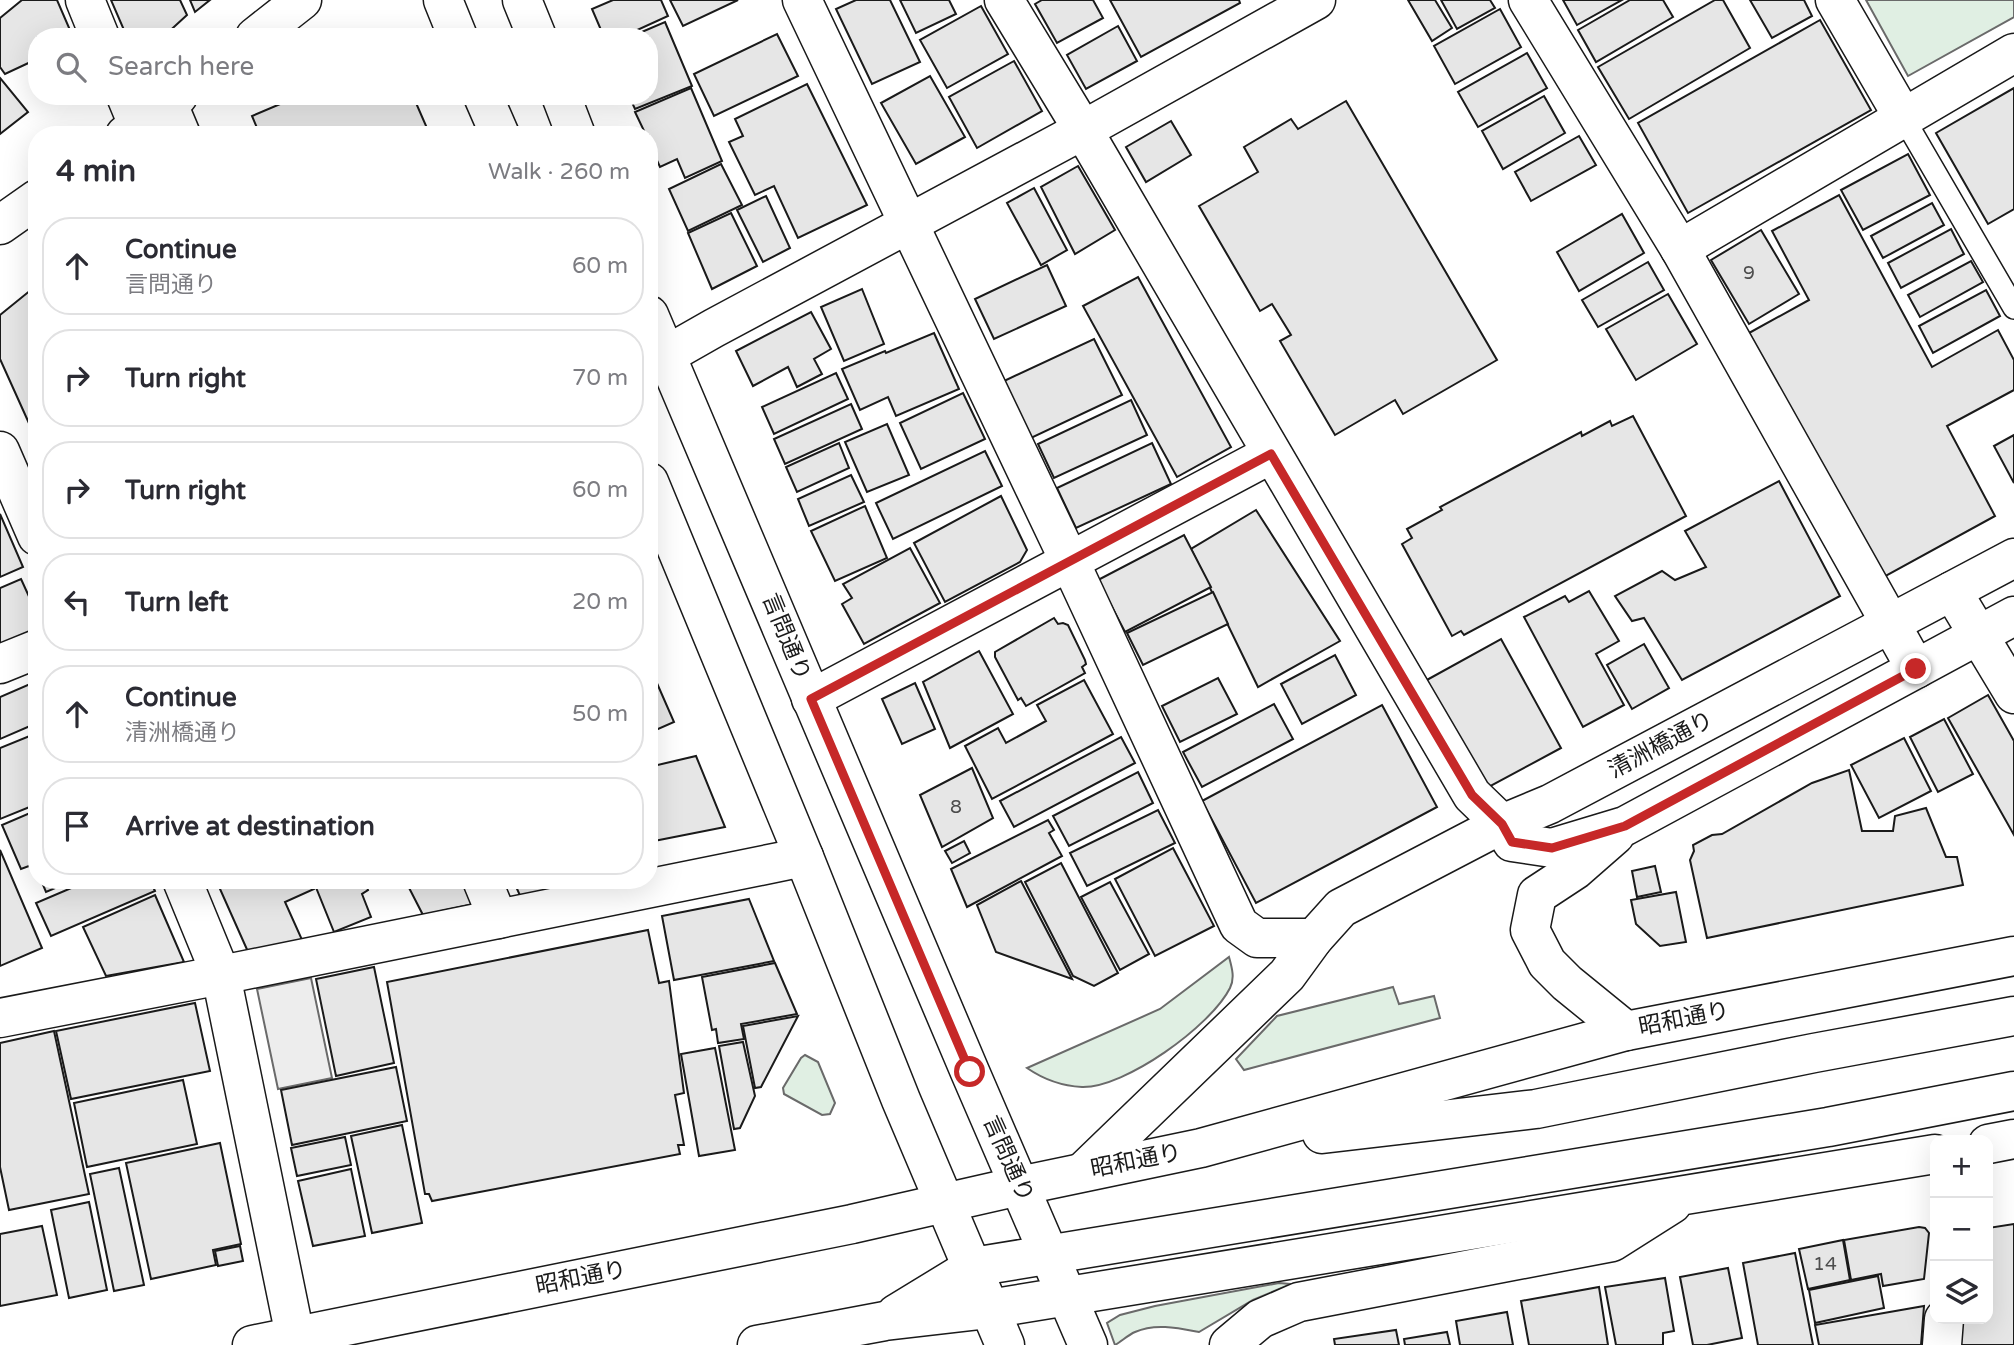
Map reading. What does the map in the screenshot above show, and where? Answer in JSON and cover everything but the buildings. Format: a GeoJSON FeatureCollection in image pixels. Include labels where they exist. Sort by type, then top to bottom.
{"type":"FeatureCollection","features":[{"type":"Feature","properties":{"kind":"main road"},"geometry":{"type":"LineString","coordinates":[[85,0],[96,28]]}},
{"type":"Feature","properties":{"kind":"main road"},"geometry":{"type":"LineString","coordinates":[[266,28],[302,0]]}},
{"type":"Feature","properties":{"kind":"main road"},"geometry":{"type":"LineString","coordinates":[[443,0],[454,28]]}},
{"type":"Feature","properties":{"kind":"main road"},"geometry":{"type":"LineString","coordinates":[[522,0],[533,28]]}},
{"type":"Feature","properties":{"kind":"main road"},"geometry":{"type":"LineString","coordinates":[[802,0],[1069,560],[1239,925],[1257,938],[1314,938]]}},
{"type":"Feature","properties":{"kind":"main road"},"geometry":{"type":"LineString","coordinates":[[1004,0],[1083,130],[1472,795],[1502,824],[1512,842],[1552,848],[1625,826],[2014,616]]}},
{"type":"Feature","properties":{"kind":"main road"},"geometry":{"type":"LineString","coordinates":[[1528,0],[1680,249],[1916,669]]}},
{"type":"Feature","properties":{"kind":"main road"},"geometry":{"type":"LineString","coordinates":[[1835,0],[1903,117]]}},
{"type":"Feature","properties":{"kind":"main road"},"geometry":{"type":"LineString","coordinates":[[658,360],[1083,130],[1292,6]]}},
{"type":"Feature","properties":{"kind":"main road"},"geometry":{"type":"LineString","coordinates":[[1680,249],[2014,53]]}},
{"type":"Feature","properties":{"kind":"main road"},"geometry":{"type":"LineString","coordinates":[[488,105],[496,126]]}},
{"type":"Feature","properties":{"kind":"main road"},"geometry":{"type":"LineString","coordinates":[[564,105],[573,126]]}},
{"type":"Feature","properties":{"kind":"main road"},"geometry":{"type":"LineString","coordinates":[[0,225],[28,205]]}},
{"type":"Feature","properties":{"kind":"main road","name":"言問通り"},"geometry":{"type":"LineString","coordinates":[[658,360],[698,424],[811,699],[1088,1345]]}},
{"type":"Feature","properties":{"kind":"main road"},"geometry":{"type":"LineString","coordinates":[[0,451],[28,515]]}},
{"type":"Feature","properties":{"kind":"main road"},"geometry":{"type":"LineString","coordinates":[[811,699],[1271,454]]}},
{"type":"Feature","properties":{"kind":"main road"},"geometry":{"type":"LineString","coordinates":[[658,504],[901,1100],[1005,1345]]}},
{"type":"Feature","properties":{"kind":"main road","name":"清洲橋通り"},"geometry":{"type":"LineString","coordinates":[[1083,1172],[1287,975],[1340,908],[1502,824],[1550,804],[2014,558]]}},
{"type":"Feature","properties":{"kind":"main road"},"geometry":{"type":"LineString","coordinates":[[1952,591],[2014,694]]}},
{"type":"Feature","properties":{"kind":"main road"},"geometry":{"type":"LineString","coordinates":[[0,664],[28,653]]}},
{"type":"Feature","properties":{"kind":"main road"},"geometry":{"type":"LineString","coordinates":[[1625,826],[1575,870],[1537,895],[1530,930],[1547,963],[1567,983],[1626,1031]]}},
{"type":"Feature","properties":{"kind":"main road"},"geometry":{"type":"LineString","coordinates":[[658,887],[804,857]]}},
{"type":"Feature","properties":{"kind":"main road"},"geometry":{"type":"LineString","coordinates":[[186,889],[221,975],[295,1336]]}},
{"type":"Feature","properties":{"kind":"main road"},"geometry":{"type":"LineString","coordinates":[[486,889],[498,919]]}},
{"type":"Feature","properties":{"kind":"main road"},"geometry":{"type":"LineString","coordinates":[[0,1018],[646,889]]}},
{"type":"Feature","properties":{"kind":"main road","name":"昭和通り"},"geometry":{"type":"LineString","coordinates":[[252,1345],[1201,1148],[1626,1031],[2014,956]]}},
{"type":"Feature","properties":{"kind":"main road"},"geometry":{"type":"LineString","coordinates":[[1201,1148],[1536,1109],[2014,1016]]}},
{"type":"Feature","properties":{"kind":"main road"},"geometry":{"type":"LineString","coordinates":[[884,1321],[973,1267],[1828,1127],[2014,1091]]}},
{"type":"Feature","properties":{"kind":"main road"},"geometry":{"type":"LineString","coordinates":[[1993,1143],[2014,1139]]}},
{"type":"Feature","properties":{"kind":"main road"},"geometry":{"type":"LineString","coordinates":[[757,1345],[884,1321],[989,1309],[1930,1155]]}},
{"type":"Feature","properties":{"kind":"main road"},"geometry":{"type":"LineString","coordinates":[[1229,1345],[1259,1319],[1298,1302],[1612,1242],[1686,1196]]}},
{"type":"Feature","properties":{"kind":"main road"},"geometry":{"type":"LineString","coordinates":[[1942,1345],[1944,1324]]}},
{"type":"Feature","properties":{"kind":"lane"},"geometry":{"type":"LineString","coordinates":[[1903,117],[2014,308]]}},
{"type":"Feature","properties":{"kind":"green space"},"geometry":{"type":"Polygon","coordinates":[[[1866,0],[2014,0],[2014,17],[1908,76],[1866,0]]]}},
{"type":"Feature","properties":{"kind":"green space"},"geometry":{"type":"Polygon","coordinates":[[[1229,957],[1232,980],[1220,1003],[1186,1036],[1143,1066],[1100,1085],[1082,1087],[1053,1081],[1027,1068],[1160,1009],[1229,957]]]}},
{"type":"Feature","properties":{"kind":"green space"},"geometry":{"type":"Polygon","coordinates":[[[1393,987],[1399,1004],[1434,996],[1440,1018],[1244,1070],[1236,1059],[1277,1016],[1393,987]]]}},
{"type":"Feature","properties":{"kind":"green space"},"geometry":{"type":"Polygon","coordinates":[[[805,1055],[818,1062],[835,1103],[830,1114],[822,1115],[784,1094],[783,1088],[805,1055]]]}},
{"type":"Feature","properties":{"kind":"green space"},"geometry":{"type":"Polygon","coordinates":[[[1279,1283],[1291,1284],[1253,1300],[1199,1332],[1167,1327],[1143,1329],[1115,1345],[1107,1323],[1120,1315],[1155,1306],[1279,1283]]]}},
{"type":"Feature","properties":{"kind":"shaded area"},"geometry":{"type":"Polygon","coordinates":[[[311,978],[332,1078],[278,1089],[257,989],[311,978]]]}},
{"type":"Feature","properties":{"kind":"route"},"geometry":{"type":"LineString","coordinates":[[970,1072],[811,699],[1271,454],[1472,795],[1502,824],[1512,842],[1552,848],[1625,826],[1916,669]]}}]}
